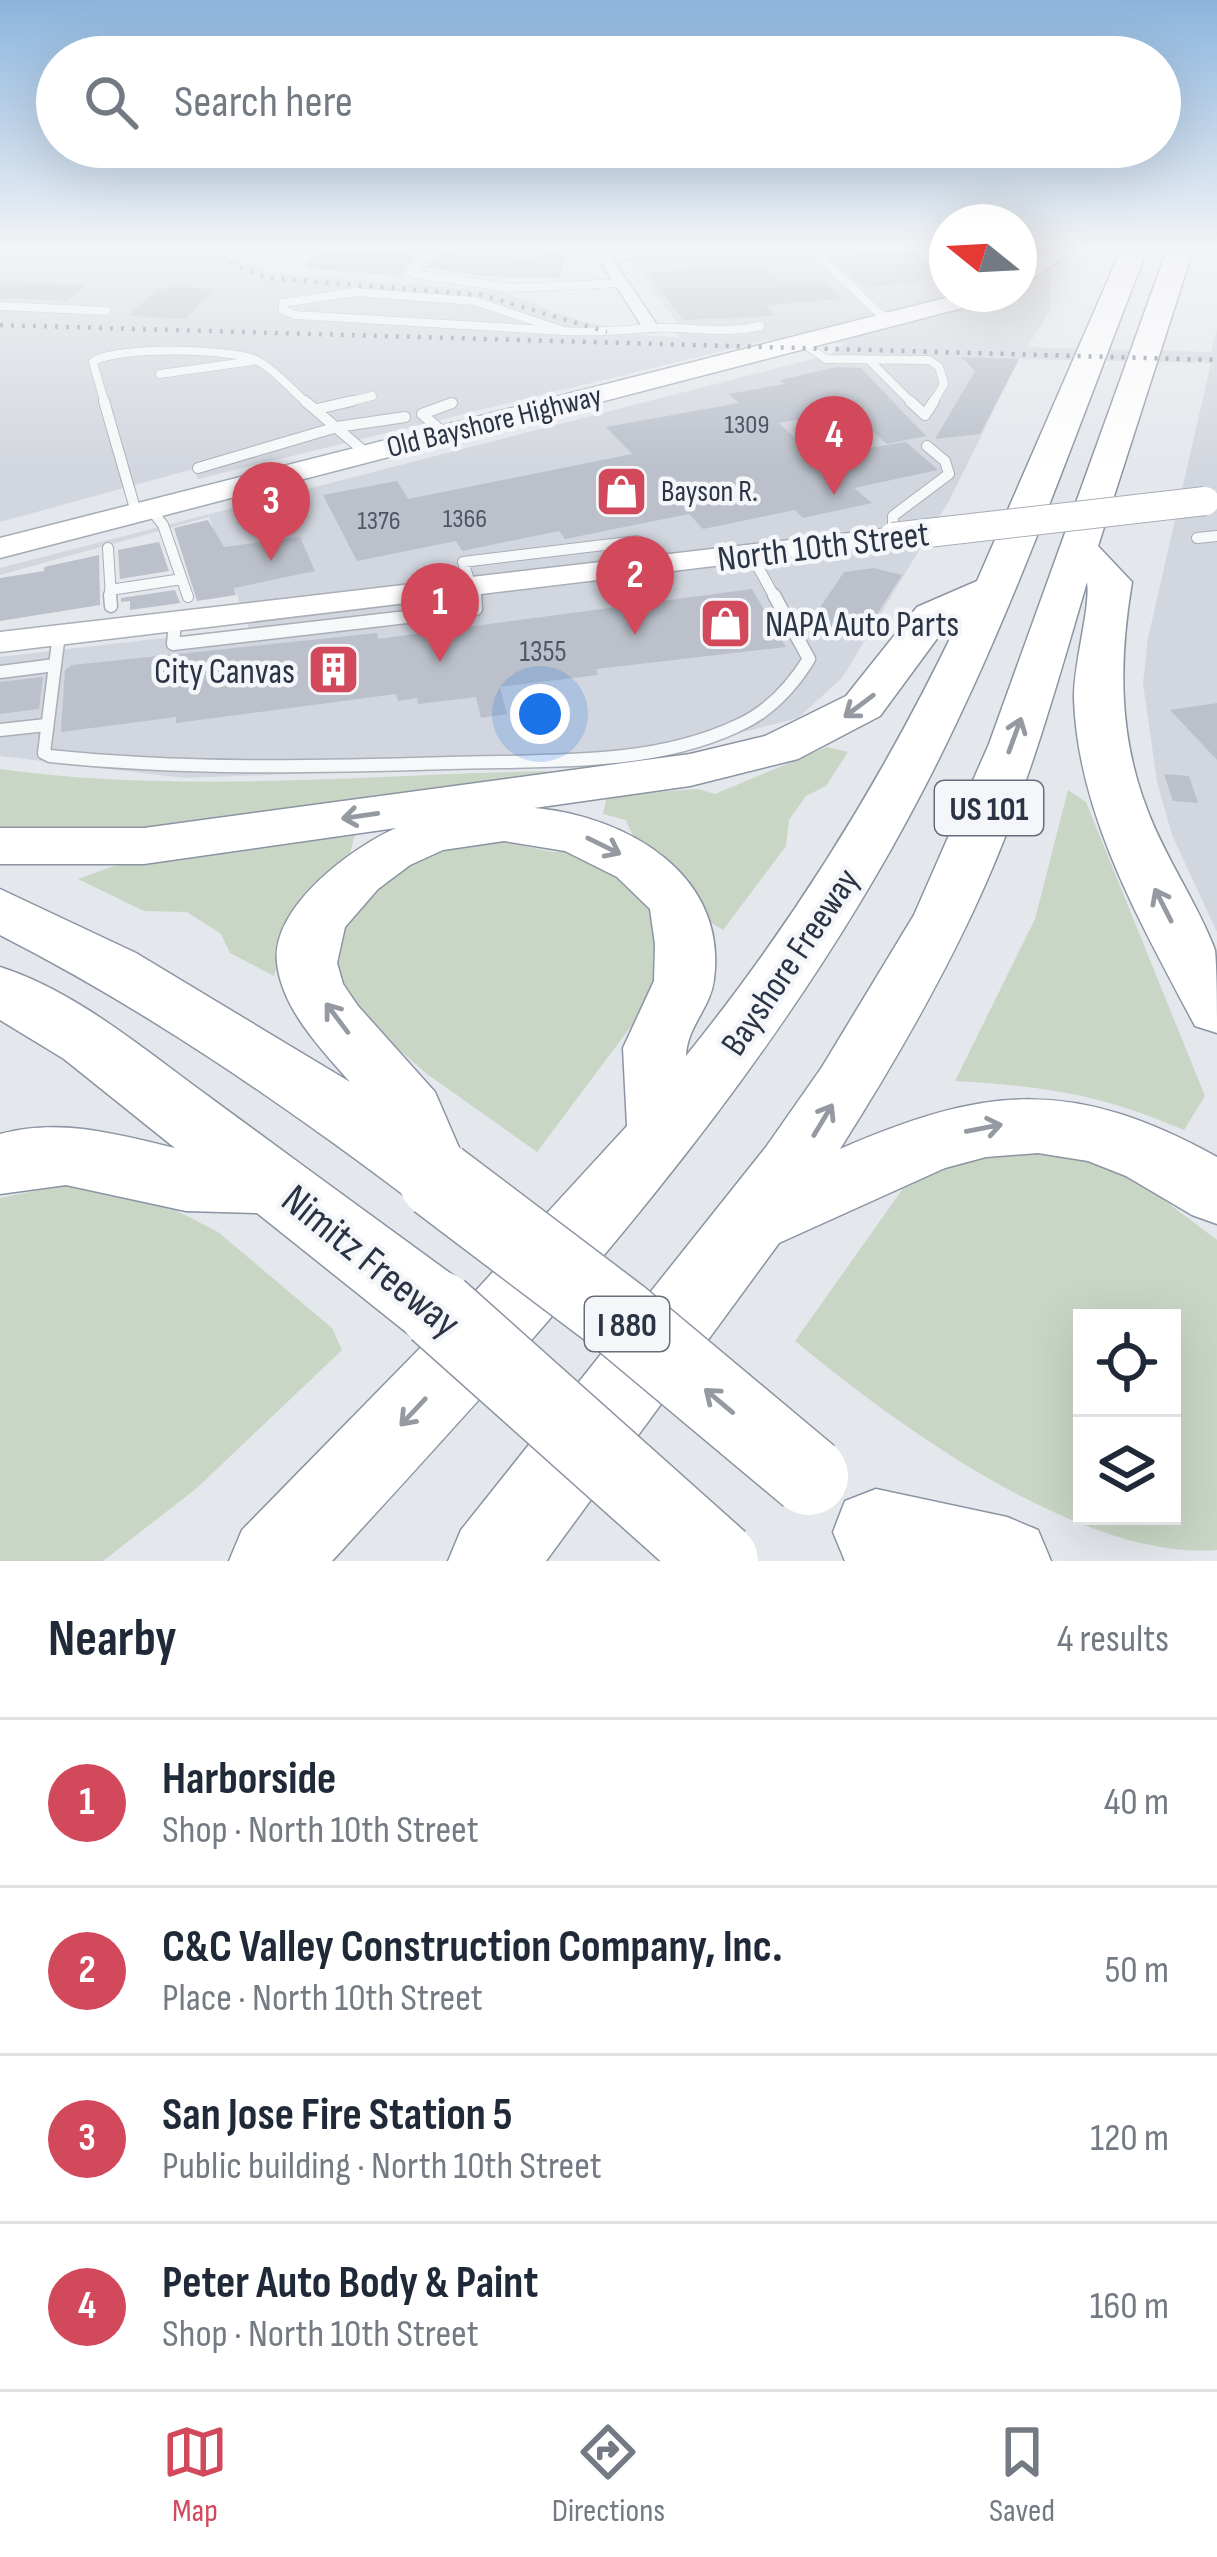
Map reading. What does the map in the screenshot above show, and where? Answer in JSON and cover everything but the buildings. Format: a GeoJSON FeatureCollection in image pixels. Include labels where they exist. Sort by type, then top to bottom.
{"type":"FeatureCollection","features":[{"type":"Feature","properties":{"kind":"highway","name":"Bayshore Freeway"},"geometry":{"type":"LineString","coordinates":[[273,1561],[531,1286],[662,1139],[743,1035],[894,798],[1117,323]]}},
{"type":"Feature","properties":{"kind":"highway","name":"US 101"},"geometry":{"type":"LineString","coordinates":[[492,1561],[760,1218],[873,1038],[943,914],[995,790],[1077,548],[1132,323]]}},
{"type":"Feature","properties":{"kind":"highway"},"geometry":{"type":"LineString","coordinates":[[1077,548],[1111,582],[1095,682],[1106,772],[1124,826],[1217,1009]]}},
{"type":"Feature","properties":{"kind":"highway"},"geometry":{"type":"LineString","coordinates":[[0,847],[144,846],[690,770],[782,748],[863,706],[932,616],[990,590]]}},
{"type":"Feature","properties":{"kind":"highway"},"geometry":{"type":"LineString","coordinates":[[410,1142],[310,978],[306,957],[324,912],[353,880],[410,843],[492,821],[547,825],[592,838],[633,860],[662,884],[680,912],[684,982],[656,1039],[662,1139]]}},
{"type":"Feature","properties":{"kind":"highway","name":"I 880"},"geometry":{"type":"LineString","coordinates":[[0,910],[117,969],[410,1142],[891,1546]]}},
{"type":"Feature","properties":{"kind":"highway","name":"Nimitz Freeway"},"geometry":{"type":"LineString","coordinates":[[0,991],[86,1041],[277,1182],[438,1310],[719,1561]]}},
{"type":"Feature","properties":{"kind":"highway"},"geometry":{"type":"LineString","coordinates":[[760,1218],[935,1139],[991,1124],[1045,1123],[1112,1137],[1170,1162],[1217,1193]]}},
{"type":"Feature","properties":{"kind":"highway"},"geometry":{"type":"LineString","coordinates":[[0,1164],[24,1156],[71,1153],[178,1180],[277,1182]]}},
{"type":"Feature","properties":{"kind":"highway"},"geometry":{"type":"LineString","coordinates":[[891,1546],[1007,1561]]}},
{"type":"Feature","properties":{"kind":"main road","name":"Old Bayshore Highway"},"geometry":{"type":"LineString","coordinates":[[3,543],[882,323]]}},
{"type":"Feature","properties":{"kind":"main road","name":"North 10th Street"},"geometry":{"type":"LineString","coordinates":[[0,642],[57,650],[179,621],[476,598],[520,568],[576,562],[650,566],[1211,500]]}},
{"type":"Feature","properties":{"kind":"street"},"geometry":{"type":"LineString","coordinates":[[648,323],[651,328]]}},
{"type":"Feature","properties":{"kind":"lane"},"geometry":{"type":"LineString","coordinates":[[427,323],[619,334],[651,328],[739,331],[760,326]]}},
{"type":"Feature","properties":{"kind":"lane"},"geometry":{"type":"LineString","coordinates":[[545,323],[565,331]]}},
{"type":"Feature","properties":{"kind":"lane"},"geometry":{"type":"LineString","coordinates":[[802,343],[826,359],[929,360],[939,367],[944,384],[925,415],[870,361]]}},
{"type":"Feature","properties":{"kind":"lane"},"geometry":{"type":"LineString","coordinates":[[179,621],[182,579],[164,525],[143,510],[124,470],[95,358],[144,349],[241,354],[258,360],[366,453]]}},
{"type":"Feature","properties":{"kind":"lane"},"geometry":{"type":"LineString","coordinates":[[160,374],[258,360]]}},
{"type":"Feature","properties":{"kind":"lane"},"geometry":{"type":"LineString","coordinates":[[317,410],[372,396]]}},
{"type":"Feature","properties":{"kind":"lane"},"geometry":{"type":"LineString","coordinates":[[444,434],[422,414],[452,403]]}},
{"type":"Feature","properties":{"kind":"lane"},"geometry":{"type":"LineString","coordinates":[[198,468],[337,427],[405,417]]}},
{"type":"Feature","properties":{"kind":"lane"},"geometry":{"type":"LineString","coordinates":[[893,537],[893,515],[912,508],[932,484],[950,474],[946,461],[927,446]]}},
{"type":"Feature","properties":{"kind":"lane"},"geometry":{"type":"LineString","coordinates":[[1197,538],[1217,536]]}},
{"type":"Feature","properties":{"kind":"lane"},"geometry":{"type":"LineString","coordinates":[[108,548],[111,606]]}},
{"type":"Feature","properties":{"kind":"lane"},"geometry":{"type":"LineString","coordinates":[[0,672],[57,650],[44,753],[50,756],[178,767],[480,762],[652,750],[721,733],[768,711],[809,659],[751,554]]}},
{"type":"Feature","properties":{"kind":"lane"},"geometry":{"type":"LineString","coordinates":[[110,590],[182,579]]}},
{"type":"Feature","properties":{"kind":"lane"},"geometry":{"type":"LineString","coordinates":[[0,730],[46,725]]}},
{"type":"Feature","properties":{"kind":"shaded area"},"geometry":{"type":"Polygon","coordinates":[[[0,323],[590,323],[681,337],[676,332],[677,323],[1042,323],[1027,347],[1211,352],[1217,329],[1217,932],[1172,835],[1157,782],[1143,683],[1148,638],[1211,363],[1019,359],[950,499],[842,678],[798,718],[632,761],[185,778],[0,756],[0,657],[249,628],[209,517],[0,575],[0,568],[832,354],[845,343],[767,340],[198,479],[193,469],[0,522],[0,323]]]}},
{"type":"Feature","properties":{"kind":"green space"},"geometry":{"type":"Polygon","coordinates":[[[827,747],[848,752],[826,786],[806,796],[789,820],[786,846],[723,930],[666,882],[626,820],[603,814],[607,796],[698,789],[715,794],[827,747]]]}},
{"type":"Feature","properties":{"kind":"green space"},"geometry":{"type":"Polygon","coordinates":[[[0,769],[204,782],[545,771],[559,777],[106,835],[0,833],[0,769]]]}},
{"type":"Feature","properties":{"kind":"green space"},"geometry":{"type":"Polygon","coordinates":[[[1068,790],[1086,802],[1205,1096],[1184,1130],[1072,1094],[955,1081],[1035,919],[1068,790]]]}},
{"type":"Feature","properties":{"kind":"green space"},"geometry":{"type":"Polygon","coordinates":[[[355,834],[349,858],[285,936],[274,976],[230,953],[221,934],[187,912],[144,911],[78,879],[117,865],[355,834]]]}},
{"type":"Feature","properties":{"kind":"green space"},"geometry":{"type":"Polygon","coordinates":[[[478,837],[553,852],[584,852],[624,875],[648,906],[662,952],[644,1009],[537,1152],[427,1074],[366,1021],[342,983],[335,954],[346,921],[402,864],[478,837]]]}},
{"type":"Feature","properties":{"kind":"green space"},"geometry":{"type":"Polygon","coordinates":[[[1079,1147],[1148,1188],[1217,1240],[1217,1550],[1164,1547],[1087,1525],[1181,1525],[1181,1309],[1073,1309],[1073,1520],[991,1480],[935,1446],[795,1341],[909,1180],[979,1149],[1079,1147]]]}},
{"type":"Feature","properties":{"kind":"green space"},"geometry":{"type":"Polygon","coordinates":[[[73,1183],[150,1197],[218,1232],[332,1328],[342,1350],[197,1488],[103,1561],[0,1561],[0,1198],[73,1183]]]}},
{"type":"Feature","properties":{"kind":"railway"},"geometry":{"type":"LineString","coordinates":[[576,323],[607,332]]}},
{"type":"Feature","properties":{"kind":"railway"},"geometry":{"type":"LineString","coordinates":[[0,325],[1217,360]]}},
{"type":"Feature","properties":{"kind":"place","name":"Bayson R."},"geometry":{"type":"Point","coordinates":[622,491]}},
{"type":"Feature","properties":{"kind":"place","name":"Peter Auto Body & Paint"},"geometry":{"type":"Point","coordinates":[834,495]}},
{"type":"Feature","properties":{"kind":"place","name":"San Jose Fire Station 5"},"geometry":{"type":"Point","coordinates":[271,561]}},
{"type":"Feature","properties":{"kind":"place","name":"NAPA Auto Parts"},"geometry":{"type":"Point","coordinates":[726,623]}},
{"type":"Feature","properties":{"kind":"place","name":"C&C Valley Construction Company, Inc."},"geometry":{"type":"Point","coordinates":[635,635]}},
{"type":"Feature","properties":{"kind":"place","name":"Harborside"},"geometry":{"type":"Point","coordinates":[440,662]}},
{"type":"Feature","properties":{"kind":"place","name":"City Canvas"},"geometry":{"type":"Point","coordinates":[334,670]}}]}
